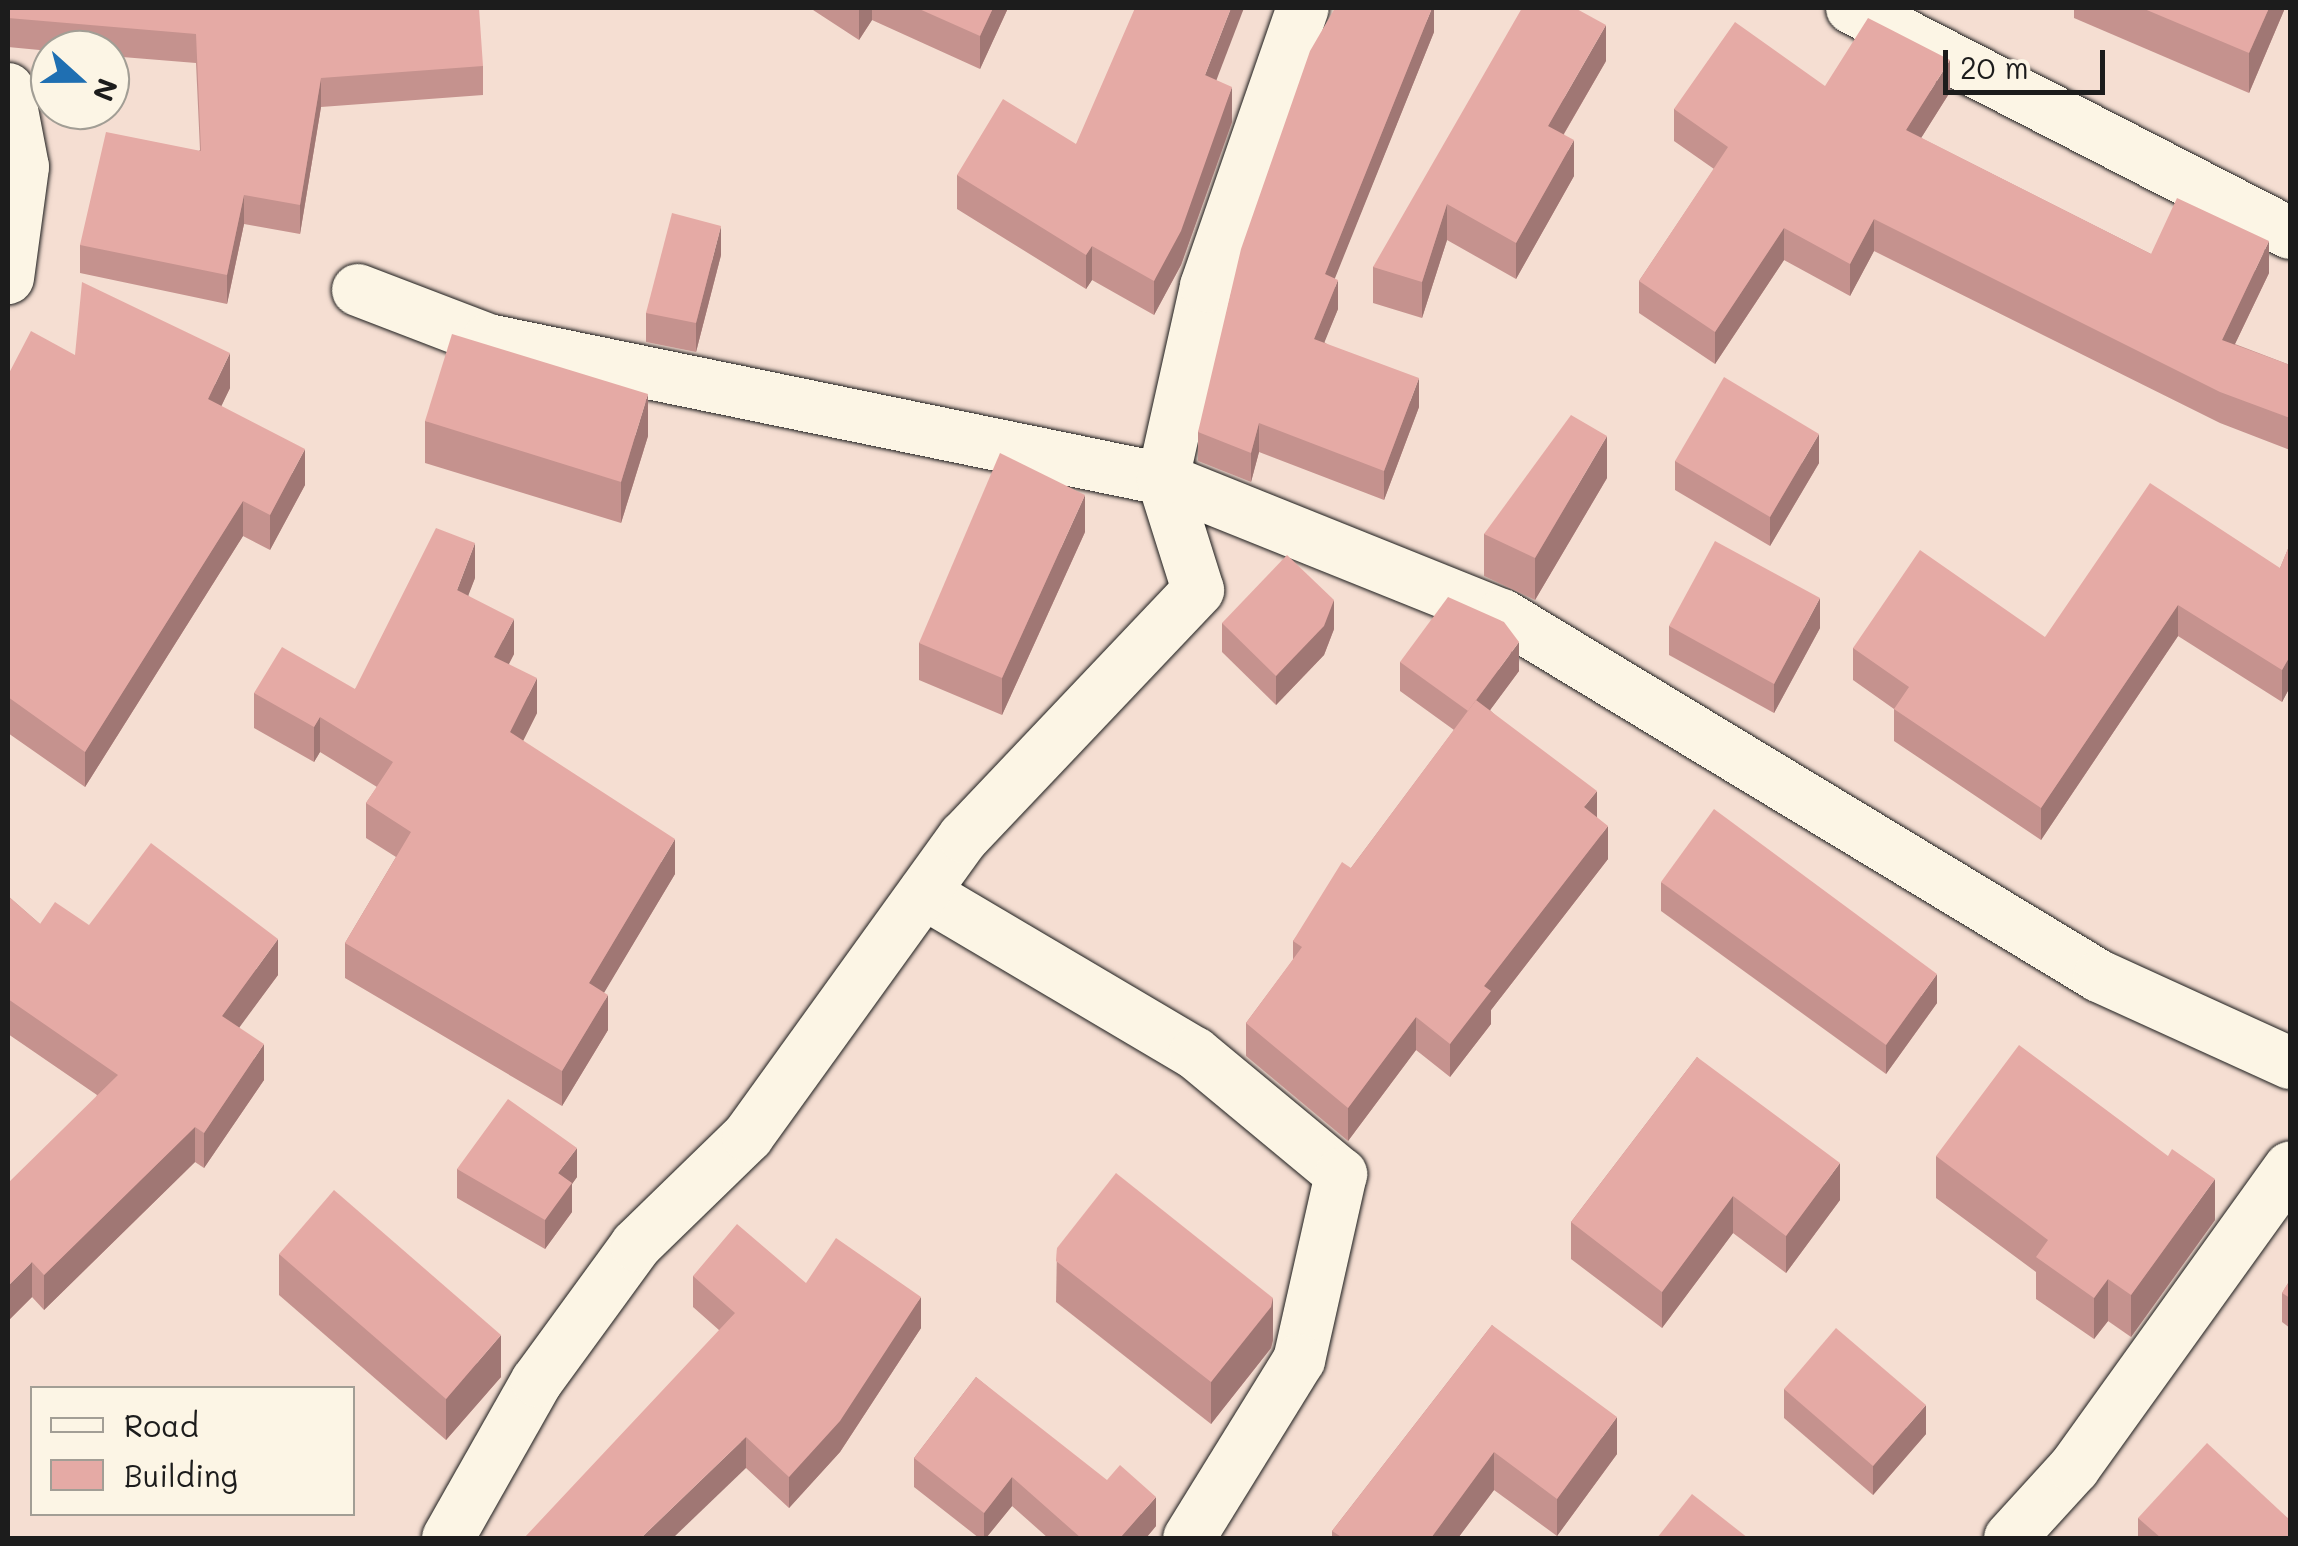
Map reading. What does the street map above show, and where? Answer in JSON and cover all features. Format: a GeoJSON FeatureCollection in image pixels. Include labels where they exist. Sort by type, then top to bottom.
{"type":"FeatureCollection","features":[{"type":"Feature","properties":{"kind":"street"},"geometry":{"type":"LineString","coordinates":[[448,1538],[536,1381],[636,1245],[748,1136],[964,837],[1198,590],[1163,479],[1206,286],[1303,8]]}},
{"type":"Feature","properties":{"kind":"street"},"geometry":{"type":"LineString","coordinates":[[1852,8],[2290,233]]}},
{"type":"Feature","properties":{"kind":"street"},"geometry":{"type":"LineString","coordinates":[[8,89],[14,182],[8,278]]}},
{"type":"Feature","properties":{"kind":"street"},"geometry":{"type":"LineString","coordinates":[[358,290],[488,340],[1163,479],[1502,615],[2099,976],[2290,1064]]}},
{"type":"Feature","properties":{"kind":"street"},"geometry":{"type":"LineString","coordinates":[[924,893],[1195,1054],[1341,1174],[1298,1360],[1189,1538]]}},
{"type":"Feature","properties":{"kind":"street"},"geometry":{"type":"LineString","coordinates":[[2010,1538],[2074,1468],[2290,1167]]}},
{"type":"Feature","properties":{"kind":"building"},"geometry":{"type":"Polygon","coordinates":[[[8,8],[479,8],[483,66],[321,78],[300,205],[244,195],[227,275],[80,245],[106,132],[201,151],[196,34],[8,18],[8,8]]]}},
{"type":"Feature","properties":{"kind":"building"},"geometry":{"type":"Polygon","coordinates":[[[917,8],[993,8],[980,36],[917,8]]]}},
{"type":"Feature","properties":{"kind":"building"},"geometry":{"type":"Polygon","coordinates":[[[1135,8],[1231,8],[1205,75],[1232,87],[1181,231],[1154,281],[1092,246],[1086,255],[957,175],[1003,99],[1076,144],[1135,8]]]}},
{"type":"Feature","properties":{"kind":"building"},"geometry":{"type":"Polygon","coordinates":[[[1335,8],[1432,8],[1325,274],[1338,280],[1314,339],[1419,378],[1384,471],[1259,423],[1251,453],[1198,432],[1241,249],[1310,51],[1335,8]]]}},
{"type":"Feature","properties":{"kind":"building"},"geometry":{"type":"Polygon","coordinates":[[[1522,8],[1575,8],[1606,25],[1548,126],[1574,140],[1516,243],[1447,204],[1422,282],[1373,267],[1522,8]]]}},
{"type":"Feature","properties":{"kind":"building"},"geometry":{"type":"Polygon","coordinates":[[[2142,8],[2269,8],[2249,53],[2142,8]]]}},
{"type":"Feature","properties":{"kind":"building"},"geometry":{"type":"Polygon","coordinates":[[[1868,18],[1950,60],[1906,130],[2151,254],[2177,198],[2269,241],[2222,340],[2290,365],[2290,418],[2220,392],[1874,219],[1850,264],[1784,228],[1715,332],[1639,281],[1728,147],[1674,109],[1735,22],[1825,86],[1868,18]]]}},
{"type":"Feature","properties":{"kind":"building"},"geometry":{"type":"Polygon","coordinates":[[[672,213],[721,226],[696,323],[646,313],[672,213]]]}},
{"type":"Feature","properties":{"kind":"building"},"geometry":{"type":"Polygon","coordinates":[[[82,282],[230,353],[208,399],[305,449],[270,515],[243,501],[85,752],[8,697],[8,375],[31,331],[75,355],[82,282]]]}},
{"type":"Feature","properties":{"kind":"building"},"geometry":{"type":"Polygon","coordinates":[[[452,334],[648,394],[621,482],[425,421],[452,334]]]}},
{"type":"Feature","properties":{"kind":"building"},"geometry":{"type":"Polygon","coordinates":[[[1724,377],[1819,434],[1770,517],[1675,461],[1724,377]]]}},
{"type":"Feature","properties":{"kind":"building"},"geometry":{"type":"Polygon","coordinates":[[[1571,415],[1607,436],[1535,558],[1484,534],[1571,415]]]}},
{"type":"Feature","properties":{"kind":"building"},"geometry":{"type":"Polygon","coordinates":[[[1000,453],[1085,495],[1002,678],[919,643],[1000,453]]]}},
{"type":"Feature","properties":{"kind":"building"},"geometry":{"type":"Polygon","coordinates":[[[2150,483],[2280,568],[2290,544],[2290,656],[2282,670],[2178,605],[2041,808],[1894,709],[1909,687],[1853,648],[1920,550],[2045,637],[2150,483]]]}},
{"type":"Feature","properties":{"kind":"building"},"geometry":{"type":"Polygon","coordinates":[[[436,528],[475,543],[457,590],[514,619],[494,657],[537,678],[510,732],[675,839],[589,983],[608,995],[562,1071],[345,943],[411,832],[366,803],[393,762],[320,717],[314,727],[254,693],[282,647],[355,689],[436,528]]]}},
{"type":"Feature","properties":{"kind":"building"},"geometry":{"type":"Polygon","coordinates":[[[1715,541],[1820,598],[1774,684],[1669,626],[1715,541]]]}},
{"type":"Feature","properties":{"kind":"building"},"geometry":{"type":"Polygon","coordinates":[[[1287,555],[1334,600],[1324,626],[1276,676],[1222,623],[1287,555]]]}},
{"type":"Feature","properties":{"kind":"building"},"geometry":{"type":"Polygon","coordinates":[[[1448,597],[1504,622],[1519,642],[1468,711],[1400,662],[1448,597]]]}},
{"type":"Feature","properties":{"kind":"building"},"geometry":{"type":"Polygon","coordinates":[[[1476,700],[1597,791],[1584,807],[1608,826],[1484,986],[1491,991],[1450,1044],[1416,1017],[1348,1108],[1246,1023],[1302,947],[1293,941],[1342,862],[1351,868],[1476,700]]]}},
{"type":"Feature","properties":{"kind":"building"},"geometry":{"type":"Polygon","coordinates":[[[1714,809],[1937,974],[1886,1045],[1661,882],[1714,809]]]}},
{"type":"Feature","properties":{"kind":"building"},"geometry":{"type":"Polygon","coordinates":[[[151,843],[278,939],[222,1016],[264,1044],[204,1133],[195,1127],[44,1275],[32,1262],[8,1286],[8,1183],[118,1075],[8,999],[8,896],[40,924],[55,902],[89,925],[151,843]]]}},
{"type":"Feature","properties":{"kind":"building"},"geometry":{"type":"Polygon","coordinates":[[[2019,1045],[2168,1156],[2172,1149],[2215,1179],[2131,1295],[2108,1279],[2094,1298],[2036,1257],[2048,1240],[1936,1156],[2019,1045]]]}},
{"type":"Feature","properties":{"kind":"building"},"geometry":{"type":"Polygon","coordinates":[[[1697,1057],[1840,1163],[1786,1236],[1733,1196],[1662,1292],[1571,1222],[1697,1057]]]}},
{"type":"Feature","properties":{"kind":"building"},"geometry":{"type":"Polygon","coordinates":[[[508,1099],[577,1148],[558,1173],[572,1183],[545,1220],[457,1169],[508,1099]]]}},
{"type":"Feature","properties":{"kind":"building"},"geometry":{"type":"Polygon","coordinates":[[[1116,1173],[1273,1298],[1271,1307],[1211,1382],[1056,1261],[1057,1248],[1116,1173]]]}},
{"type":"Feature","properties":{"kind":"building"},"geometry":{"type":"Polygon","coordinates":[[[334,1190],[501,1335],[446,1399],[279,1254],[334,1190]]]}},
{"type":"Feature","properties":{"kind":"building"},"geometry":{"type":"Polygon","coordinates":[[[737,1224],[806,1283],[836,1238],[921,1297],[840,1421],[789,1477],[746,1437],[641,1538],[524,1538],[735,1313],[693,1276],[737,1224]]]}},
{"type":"Feature","properties":{"kind":"building"},"geometry":{"type":"Polygon","coordinates":[[[2290,1280],[2290,1298],[2282,1293],[2290,1280]]]}},
{"type":"Feature","properties":{"kind":"building"},"geometry":{"type":"Polygon","coordinates":[[[1492,1325],[1617,1417],[1557,1499],[1494,1452],[1431,1538],[1343,1538],[1332,1531],[1492,1325]]]}},
{"type":"Feature","properties":{"kind":"building"},"geometry":{"type":"Polygon","coordinates":[[[1836,1328],[1926,1405],[1873,1466],[1784,1389],[1836,1328]]]}},
{"type":"Feature","properties":{"kind":"building"},"geometry":{"type":"Polygon","coordinates":[[[976,1377],[1107,1480],[1120,1465],[1156,1497],[1120,1538],[1081,1538],[1012,1477],[984,1513],[914,1458],[976,1377]]]}},
{"type":"Feature","properties":{"kind":"building"},"geometry":{"type":"Polygon","coordinates":[[[2207,1443],[2290,1520],[2290,1538],[2161,1538],[2138,1518],[2207,1443]]]}},
{"type":"Feature","properties":{"kind":"building"},"geometry":{"type":"Polygon","coordinates":[[[1692,1494],[1748,1538],[1657,1538],[1692,1494]]]}}]}
